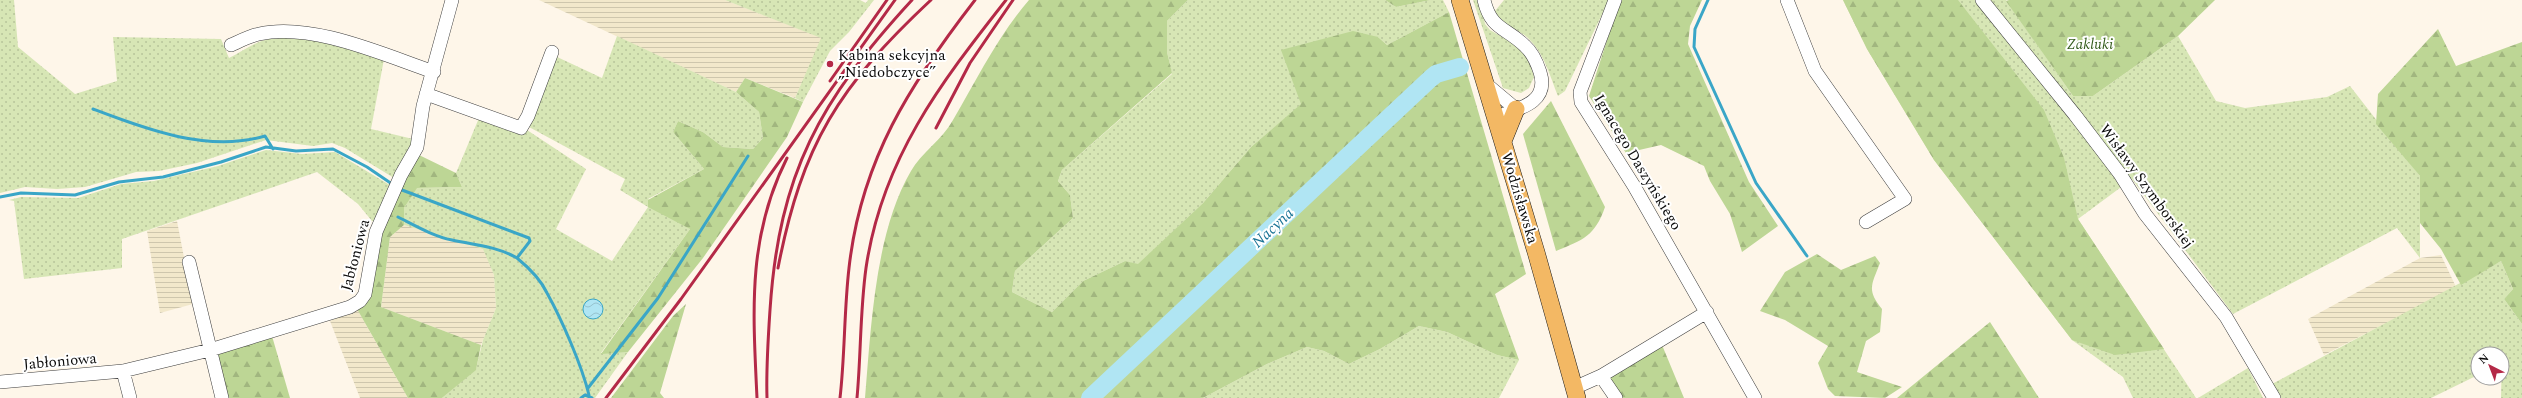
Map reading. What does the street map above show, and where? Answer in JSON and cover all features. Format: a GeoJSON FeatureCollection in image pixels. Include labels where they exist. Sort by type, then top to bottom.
{"type":"FeatureCollection","features":[{"type":"Feature","properties":{"kind":"main road","name":"Wodzisławska"},"geometry":{"type":"LineString","coordinates":[[1460,0],[1496,117],[1575,393]]}},
{"type":"Feature","properties":{"kind":"main road"},"geometry":{"type":"LineString","coordinates":[[1503,141],[1516,109]]}},
{"type":"Feature","properties":{"kind":"street","name":"Jabłoniowa"},"geometry":{"type":"LineString","coordinates":[[0,382],[123,371],[210,350],[350,307],[360,301],[365,294],[376,232],[401,175],[417,147],[426,94],[434,72],[452,0]]}},
{"type":"Feature","properties":{"kind":"street"},"geometry":{"type":"LineString","coordinates":[[1484,0],[1492,22],[1526,46],[1534,58],[1541,75],[1542,88],[1538,98],[1532,103],[1496,117]]}},
{"type":"Feature","properties":{"kind":"street","name":"Ignacego Daszyńskiego"},"geometry":{"type":"LineString","coordinates":[[1615,0],[1580,92],[1581,102],[1634,186],[1755,398]]}},
{"type":"Feature","properties":{"kind":"street"},"geometry":{"type":"LineString","coordinates":[[1787,0],[1816,71],[1905,199],[1866,222]]}},
{"type":"Feature","properties":{"kind":"street","name":"Wisławy Szymborskiej"},"geometry":{"type":"LineString","coordinates":[[1982,0],[2075,115],[2120,174],[2145,214],[2226,317],[2274,398]]}},
{"type":"Feature","properties":{"kind":"street"},"geometry":{"type":"LineString","coordinates":[[230,45],[259,34],[286,32],[340,39],[434,72]]}},
{"type":"Feature","properties":{"kind":"street"},"geometry":{"type":"LineString","coordinates":[[426,94],[520,128],[528,116],[552,52]]}},
{"type":"Feature","properties":{"kind":"street"},"geometry":{"type":"LineString","coordinates":[[1485,83],[1516,109]]}},
{"type":"Feature","properties":{"kind":"street"},"geometry":{"type":"LineString","coordinates":[[189,262],[222,398]]}},
{"type":"Feature","properties":{"kind":"street"},"geometry":{"type":"LineString","coordinates":[[1575,393],[1706,312]]}},
{"type":"Feature","properties":{"kind":"street"},"geometry":{"type":"LineString","coordinates":[[123,371],[130,398]]}},
{"type":"Feature","properties":{"kind":"street"},"geometry":{"type":"LineString","coordinates":[[1601,376],[1616,398]]}},
{"type":"Feature","properties":{"kind":"shaded area"},"geometry":{"type":"Polygon","coordinates":[[[539,0],[725,0],[822,38],[795,98],[745,78],[736,92],[539,0]]]}},
{"type":"Feature","properties":{"kind":"shaded area"},"geometry":{"type":"Polygon","coordinates":[[[177,221],[193,304],[160,313],[147,231],[177,221]]]}},
{"type":"Feature","properties":{"kind":"shaded area"},"geometry":{"type":"Polygon","coordinates":[[[404,225],[483,248],[494,275],[496,308],[481,345],[381,307],[390,237],[404,225]]]}},
{"type":"Feature","properties":{"kind":"shaded area"},"geometry":{"type":"Polygon","coordinates":[[[2441,255],[2456,287],[2324,355],[2308,319],[2420,258],[2441,255]]]}},
{"type":"Feature","properties":{"kind":"shaded area"},"geometry":{"type":"Polygon","coordinates":[[[357,309],[408,398],[360,398],[330,321],[357,309]]]}},
{"type":"Feature","properties":{"kind":"green space"},"geometry":{"type":"Polygon","coordinates":[[[0,0],[14,0],[18,47],[75,94],[117,81],[113,37],[221,39],[229,58],[260,41],[279,37],[293,37],[325,42],[384,59],[371,129],[413,139],[409,153],[394,178],[345,148],[332,143],[313,146],[266,140],[197,163],[159,171],[136,172],[85,187],[57,189],[25,187],[0,193],[0,0]]]}},
{"type":"Feature","properties":{"kind":"green space"},"geometry":{"type":"Polygon","coordinates":[[[725,0],[860,0],[866,3],[868,0],[874,0],[849,32],[830,51],[803,102],[795,98],[821,38],[725,0]]]}},
{"type":"Feature","properties":{"kind":"green space"},"geometry":{"type":"Polygon","coordinates":[[[1029,0],[1188,0],[1167,21],[1167,52],[1172,73],[1062,170],[1058,181],[1070,195],[1073,218],[1015,271],[1012,292],[1052,312],[1083,281],[1125,261],[1138,264],[1203,203],[1251,147],[1301,104],[1281,50],[1353,31],[1378,37],[1387,45],[1449,12],[1526,274],[1495,294],[1519,360],[1497,355],[1447,332],[1419,326],[1380,349],[1349,364],[1324,351],[1307,347],[1267,364],[1203,398],[865,398],[873,311],[882,251],[889,222],[899,195],[915,164],[943,134],[953,120],[1007,28],[1029,0]]]}},
{"type":"Feature","properties":{"kind":"green space"},"geometry":{"type":"Polygon","coordinates":[[[1188,0],[1385,0],[1396,7],[1431,0],[1443,0],[1449,12],[1387,45],[1378,37],[1282,51],[1302,104],[1251,147],[1203,203],[1138,265],[1125,261],[1083,281],[1052,312],[1012,292],[1015,271],[1073,218],[1070,195],[1058,181],[1062,170],[1172,74],[1167,52],[1167,21],[1188,0]]]}},
{"type":"Feature","properties":{"kind":"green space"},"geometry":{"type":"Polygon","coordinates":[[[1385,0],[1431,0],[1396,7],[1385,0]]]}},
{"type":"Feature","properties":{"kind":"green space"},"geometry":{"type":"Polygon","coordinates":[[[1473,0],[1480,0],[1485,24],[1490,30],[1521,48],[1530,63],[1534,77],[1529,88],[1521,93],[1503,88],[1473,0]]]}},
{"type":"Feature","properties":{"kind":"green space"},"geometry":{"type":"Polygon","coordinates":[[[1504,0],[1609,0],[1565,91],[1558,96],[1546,65],[1534,44],[1523,34],[1503,22],[1495,11],[1504,0]]]}},
{"type":"Feature","properties":{"kind":"green space"},"geometry":{"type":"Polygon","coordinates":[[[1620,0],[1702,0],[1690,26],[1688,44],[1749,182],[1778,226],[1742,252],[1730,214],[1710,181],[1704,166],[1661,145],[1626,153],[1589,96],[1620,0]]]}},
{"type":"Feature","properties":{"kind":"green space"},"geometry":{"type":"Polygon","coordinates":[[[1843,0],[2006,0],[2073,96],[2093,96],[2178,36],[2216,101],[2245,108],[2327,97],[2350,86],[2420,176],[2420,258],[2397,228],[2233,314],[2132,179],[2078,219],[2196,398],[2133,398],[2123,377],[2072,340],[1934,160],[1867,49],[1843,0]]]}},
{"type":"Feature","properties":{"kind":"green space"},"geometry":{"type":"Polygon","coordinates":[[[1843,0],[1958,0],[2044,110],[2064,158],[2078,219],[2164,349],[2115,355],[2072,340],[1934,160],[1867,49],[1843,0]]]}},
{"type":"Feature","properties":{"kind":"green space","name":"Zakluki"},"geometry":{"type":"Polygon","coordinates":[[[2215,0],[2178,36],[2093,96],[2073,96],[2006,1],[2215,0]]]}},
{"type":"Feature","properties":{"kind":"green space"},"geometry":{"type":"Polygon","coordinates":[[[2438,29],[2456,66],[2522,42],[2522,324],[2504,299],[2513,289],[2501,261],[2461,285],[2441,249],[2420,223],[2420,176],[2376,124],[2378,94],[2438,29]]]}},
{"type":"Feature","properties":{"kind":"green space"},"geometry":{"type":"Polygon","coordinates":[[[617,36],[736,92],[759,112],[763,138],[753,149],[723,147],[703,132],[678,121],[673,132],[704,169],[648,199],[690,229],[601,353],[628,352],[595,398],[442,398],[476,369],[483,340],[496,308],[494,275],[483,249],[404,225],[404,208],[416,188],[462,187],[456,173],[479,118],[527,130],[586,169],[556,229],[612,261],[648,207],[620,190],[625,179],[529,127],[555,56],[602,78],[617,36]]]}},
{"type":"Feature","properties":{"kind":"green space"},"geometry":{"type":"Polygon","coordinates":[[[745,78],[803,102],[787,137],[703,258],[628,352],[601,354],[690,229],[648,207],[648,200],[704,169],[673,132],[678,121],[703,132],[723,147],[753,149],[763,138],[759,112],[736,92],[745,78]]]}},
{"type":"Feature","properties":{"kind":"green space"},"geometry":{"type":"Polygon","coordinates":[[[1551,101],[1605,207],[1597,225],[1587,236],[1574,244],[1556,251],[1523,134],[1551,101]]]}},
{"type":"Feature","properties":{"kind":"green space"},"geometry":{"type":"Polygon","coordinates":[[[266,150],[302,154],[335,152],[393,187],[376,222],[372,221],[358,204],[317,172],[122,239],[122,268],[24,279],[14,201],[9,200],[21,197],[78,198],[121,184],[154,181],[218,166],[266,150]]]}},
{"type":"Feature","properties":{"kind":"green space"},"geometry":{"type":"Polygon","coordinates":[[[419,155],[456,173],[462,187],[417,188],[404,208],[404,225],[390,237],[381,307],[481,345],[476,370],[442,398],[408,398],[357,309],[382,229],[398,191],[419,155]]]}},
{"type":"Feature","properties":{"kind":"green space"},"geometry":{"type":"Polygon","coordinates":[[[1817,254],[1841,270],[1875,256],[1880,263],[1873,282],[1872,292],[1882,309],[1880,332],[1866,341],[1857,372],[1902,387],[1885,398],[1835,396],[1828,389],[1818,363],[1828,346],[1785,320],[1760,311],[1785,272],[1817,254]]]}},
{"type":"Feature","properties":{"kind":"green space"},"geometry":{"type":"Polygon","coordinates":[[[2501,261],[2513,289],[2504,299],[2522,324],[2522,398],[2501,398],[2501,386],[2510,386],[2510,346],[2470,346],[2470,379],[2431,398],[2278,398],[2272,384],[2501,261]]]}},
{"type":"Feature","properties":{"kind":"green space"},"geometry":{"type":"Polygon","coordinates":[[[686,304],[660,393],[664,398],[611,398],[673,316],[686,304]]]}},
{"type":"Feature","properties":{"kind":"green space"},"geometry":{"type":"Polygon","coordinates":[[[1990,322],[2039,398],[1897,398],[1990,322]]]}},
{"type":"Feature","properties":{"kind":"green space"},"geometry":{"type":"Polygon","coordinates":[[[1419,326],[1447,332],[1497,355],[1519,360],[1499,398],[1203,398],[1267,364],[1307,347],[1324,351],[1349,364],[1380,349],[1419,326]]]}},
{"type":"Feature","properties":{"kind":"green space"},"geometry":{"type":"Polygon","coordinates":[[[272,336],[290,398],[226,398],[216,354],[272,336]]]}},
{"type":"Feature","properties":{"kind":"green space"},"geometry":{"type":"Polygon","coordinates":[[[1662,345],[1684,398],[1619,398],[1606,378],[1662,345]]]}},
{"type":"Feature","properties":{"kind":"green space"},"geometry":{"type":"Polygon","coordinates":[[[2248,368],[2263,398],[2198,398],[2248,368]]]}},
{"type":"Feature","properties":{"kind":"water"},"geometry":{"type":"Polygon","coordinates":[[[593,299],[600,302],[603,309],[600,316],[593,319],[586,316],[583,309],[586,302],[593,299]]]}},
{"type":"Feature","properties":{"kind":"waterway"},"geometry":{"type":"LineString","coordinates":[[1708,0],[1695,29],[1694,47],[1756,183],[1807,256]]}},
{"type":"Feature","properties":{"kind":"waterway","name":"Nacyna"},"geometry":{"type":"LineString","coordinates":[[1090,398],[1430,79],[1436,74],[1460,67]]}},
{"type":"Feature","properties":{"kind":"waterway"},"geometry":{"type":"LineString","coordinates":[[93,109],[156,131],[200,140],[222,142],[243,141],[265,136],[273,149]]}},
{"type":"Feature","properties":{"kind":"waterway"},"geometry":{"type":"LineString","coordinates":[[0,197],[21,193],[75,195],[119,182],[163,177],[221,162],[266,147],[296,151],[333,149],[367,167],[392,184]]}},
{"type":"Feature","properties":{"kind":"waterway"},"geometry":{"type":"LineString","coordinates":[[588,388],[658,298],[748,156]]}},
{"type":"Feature","properties":{"kind":"waterway"},"geometry":{"type":"LineString","coordinates":[[402,190],[529,238],[530,241],[517,258],[538,279],[553,304],[577,357],[589,395]]}},
{"type":"Feature","properties":{"kind":"waterway"},"geometry":{"type":"LineString","coordinates":[[398,217],[438,236],[493,248],[517,258]]}},
{"type":"Feature","properties":{"kind":"waterway"},"geometry":{"type":"LineString","coordinates":[[581,398],[585,395],[592,398]]}},
{"type":"Feature","properties":{"kind":"railway"},"geometry":{"type":"LineString","coordinates":[[830,81],[887,0]]}},
{"type":"Feature","properties":{"kind":"railway"},"geometry":{"type":"LineString","coordinates":[[606,398],[681,299],[895,0]]}},
{"type":"Feature","properties":{"kind":"railway"},"geometry":{"type":"LineString","coordinates":[[767,398],[770,310],[775,261],[783,218],[795,178],[810,141],[829,106],[852,71],[880,36],[912,0]]}},
{"type":"Feature","properties":{"kind":"railway"},"geometry":{"type":"LineString","coordinates":[[778,268],[788,224],[799,186],[813,151],[829,120],[848,90],[872,61],[899,31],[931,0]]}},
{"type":"Feature","properties":{"kind":"railway"},"geometry":{"type":"LineString","coordinates":[[840,398],[849,268],[855,229],[865,192],[877,158],[892,125],[910,93],[951,31],[975,0]]}},
{"type":"Feature","properties":{"kind":"railway"},"geometry":{"type":"LineString","coordinates":[[857,398],[866,268],[874,229],[885,192],[900,157],[917,125],[937,93],[1006,0]]}},
{"type":"Feature","properties":{"kind":"railway"},"geometry":{"type":"LineString","coordinates":[[936,128],[970,63],[1013,0]]}},
{"type":"Feature","properties":{"kind":"railway"},"geometry":{"type":"LineString","coordinates":[[757,398],[754,305],[759,246],[765,217],[774,187],[787,158]]}},
{"type":"Feature","properties":{"kind":"place","name":"Kabina sekcyjna „Niedobczyce”"},"geometry":{"type":"Point","coordinates":[830,64]}}]}
